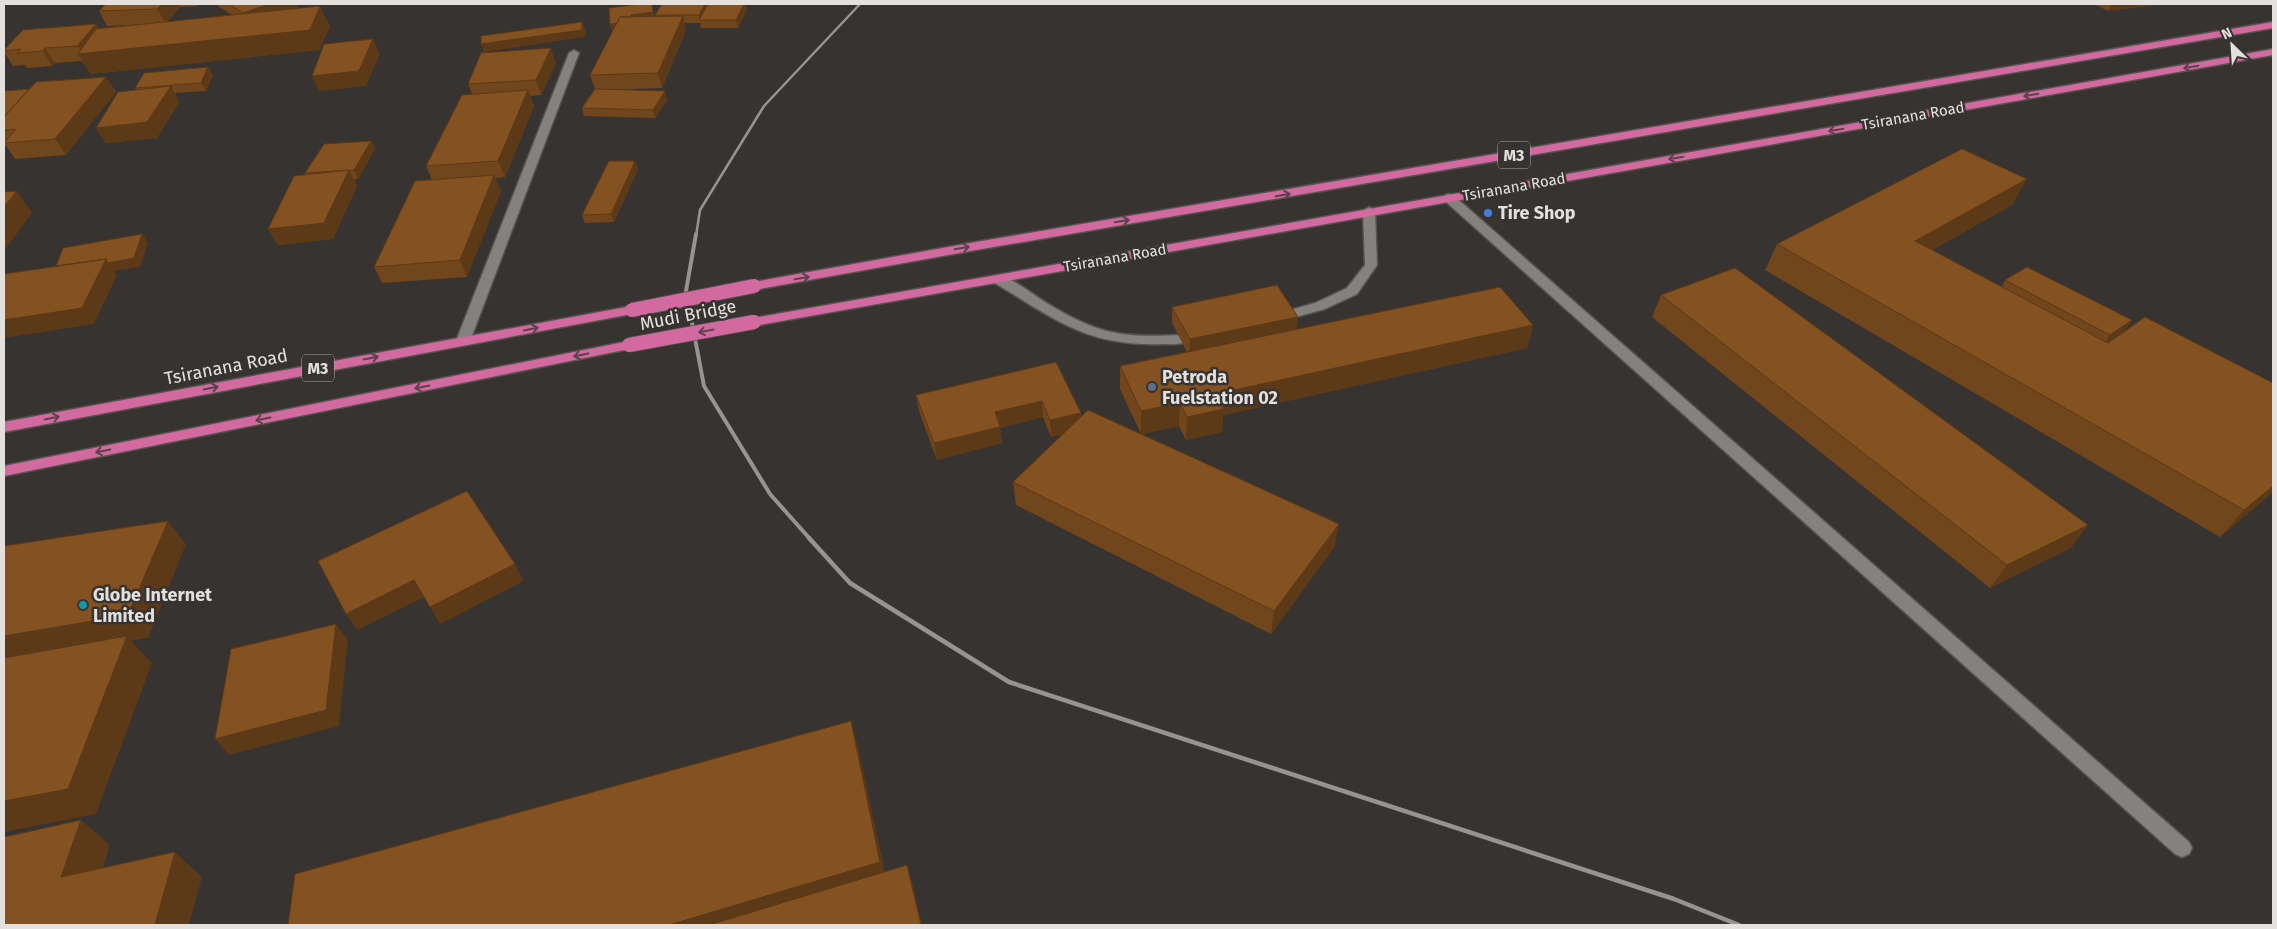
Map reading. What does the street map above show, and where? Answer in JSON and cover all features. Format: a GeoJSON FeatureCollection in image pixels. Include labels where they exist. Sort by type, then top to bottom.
{"type":"FeatureCollection","features":[{"type":"Feature","properties":{"kind":"highway","name":"Tsiranana Road"},"geometry":{"type":"LineString","coordinates":[[754,286],[995,243],[2273,25]]}},
{"type":"Feature","properties":{"kind":"highway","name":"Tsiranana Road"},"geometry":{"type":"LineString","coordinates":[[754,322],[2273,52]]}},
{"type":"Feature","properties":{"kind":"highway","name":"Mudi Bridge"},"geometry":{"type":"LineString","coordinates":[[632,310],[754,286]]}},
{"type":"Feature","properties":{"kind":"highway","name":"Tsiranana Road"},"geometry":{"type":"LineString","coordinates":[[4,428],[632,310]]}},
{"type":"Feature","properties":{"kind":"highway","name":"Mudi Bridge"},"geometry":{"type":"LineString","coordinates":[[4,471],[629,345],[754,322]]}},
{"type":"Feature","properties":{"kind":"lane"},"geometry":{"type":"LineString","coordinates":[[463,341],[574,53]]}},
{"type":"Feature","properties":{"kind":"lane"},"geometry":{"type":"LineString","coordinates":[[1449,198],[2182,848]]}},
{"type":"Feature","properties":{"kind":"lane"},"geometry":{"type":"LineString","coordinates":[[1285,316],[1320,306],[1352,291],[1371,265],[1370,212]]}},
{"type":"Feature","properties":{"kind":"lane"},"geometry":{"type":"LineString","coordinates":[[998,279],[1086,330],[1124,339],[1154,341],[1181,339]]}},
{"type":"Feature","properties":{"kind":"building"},"geometry":{"type":"Polygon","coordinates":[[[106,4],[162,4],[157,9],[99,11],[106,4]]]}},
{"type":"Feature","properties":{"kind":"building"},"geometry":{"type":"Polygon","coordinates":[[[229,4],[269,4],[243,13],[229,4]]]}},
{"type":"Feature","properties":{"kind":"building"},"geometry":{"type":"Polygon","coordinates":[[[652,4],[653,12],[631,15],[631,17],[620,17],[617,23],[610,24],[609,8],[652,4]]]}},
{"type":"Feature","properties":{"kind":"building"},"geometry":{"type":"Polygon","coordinates":[[[662,4],[705,4],[699,15],[655,15],[662,4]]]}},
{"type":"Feature","properties":{"kind":"building"},"geometry":{"type":"Polygon","coordinates":[[[708,4],[744,4],[736,20],[699,20],[708,4]]]}},
{"type":"Feature","properties":{"kind":"building"},"geometry":{"type":"Polygon","coordinates":[[[320,6],[310,30],[78,54],[96,29],[320,6]]]}},
{"type":"Feature","properties":{"kind":"building"},"geometry":{"type":"Polygon","coordinates":[[[683,16],[658,73],[590,75],[620,17],[683,16]]]}},
{"type":"Feature","properties":{"kind":"building"},"geometry":{"type":"Polygon","coordinates":[[[582,22],[582,30],[481,44],[481,36],[582,22]]]}},
{"type":"Feature","properties":{"kind":"building"},"geometry":{"type":"Polygon","coordinates":[[[96,24],[77,46],[45,48],[43,51],[17,53],[21,49],[4,51],[23,30],[96,24]]]}},
{"type":"Feature","properties":{"kind":"building"},"geometry":{"type":"Polygon","coordinates":[[[373,39],[359,71],[312,76],[324,44],[373,39]]]}},
{"type":"Feature","properties":{"kind":"building"},"geometry":{"type":"Polygon","coordinates":[[[551,48],[536,80],[468,84],[481,53],[551,48]]]}},
{"type":"Feature","properties":{"kind":"building"},"geometry":{"type":"Polygon","coordinates":[[[208,67],[201,83],[135,88],[144,73],[208,67]]]}},
{"type":"Feature","properties":{"kind":"building"},"geometry":{"type":"Polygon","coordinates":[[[106,77],[55,139],[4,143],[16,129],[4,130],[4,117],[36,82],[106,77]]]}},
{"type":"Feature","properties":{"kind":"building"},"geometry":{"type":"Polygon","coordinates":[[[171,86],[147,122],[96,128],[118,92],[171,86]]]}},
{"type":"Feature","properties":{"kind":"building"},"geometry":{"type":"Polygon","coordinates":[[[29,89],[4,117],[4,91],[29,89]]]}},
{"type":"Feature","properties":{"kind":"building"},"geometry":{"type":"Polygon","coordinates":[[[595,89],[665,91],[653,110],[582,108],[595,89]]]}},
{"type":"Feature","properties":{"kind":"building"},"geometry":{"type":"Polygon","coordinates":[[[528,90],[498,161],[426,166],[462,95],[528,90]]]}},
{"type":"Feature","properties":{"kind":"building"},"geometry":{"type":"Polygon","coordinates":[[[371,141],[354,170],[305,173],[324,144],[371,141]]]}},
{"type":"Feature","properties":{"kind":"building"},"geometry":{"type":"Polygon","coordinates":[[[1962,149],[2027,179],[1915,241],[2108,343],[2145,317],[2273,383],[2273,486],[2244,510],[1777,244],[1962,149]]]}},
{"type":"Feature","properties":{"kind":"building"},"geometry":{"type":"Polygon","coordinates":[[[609,161],[635,161],[611,214],[582,215],[609,161]]]}},
{"type":"Feature","properties":{"kind":"building"},"geometry":{"type":"Polygon","coordinates":[[[349,170],[324,223],[268,229],[294,176],[349,170]]]}},
{"type":"Feature","properties":{"kind":"building"},"geometry":{"type":"Polygon","coordinates":[[[494,175],[460,260],[374,267],[415,181],[494,175]]]}},
{"type":"Feature","properties":{"kind":"building"},"geometry":{"type":"Polygon","coordinates":[[[17,191],[4,207],[4,192],[17,191]]]}},
{"type":"Feature","properties":{"kind":"building"},"geometry":{"type":"Polygon","coordinates":[[[142,234],[134,258],[108,263],[106,259],[56,266],[63,248],[142,234]]]}},
{"type":"Feature","properties":{"kind":"building"},"geometry":{"type":"Polygon","coordinates":[[[106,259],[82,308],[4,320],[4,274],[106,259]]]}},
{"type":"Feature","properties":{"kind":"building"},"geometry":{"type":"Polygon","coordinates":[[[2027,267],[2132,320],[2110,335],[2005,280],[2027,267]]]}},
{"type":"Feature","properties":{"kind":"building"},"geometry":{"type":"Polygon","coordinates":[[[1735,268],[2088,525],[2007,565],[1661,295],[1735,268]]]}},
{"type":"Feature","properties":{"kind":"building"},"geometry":{"type":"Polygon","coordinates":[[[1277,285],[1298,317],[1190,339],[1172,307],[1277,285]]]}},
{"type":"Feature","properties":{"kind":"building"},"geometry":{"type":"Polygon","coordinates":[[[1500,287],[1533,325],[1216,394],[1224,409],[1187,417],[1180,403],[1141,411],[1120,366],[1500,287]]]}},
{"type":"Feature","properties":{"kind":"building"},"geometry":{"type":"Polygon","coordinates":[[[1056,362],[1081,413],[1050,420],[1042,401],[995,412],[1000,427],[934,443],[916,395],[1056,362]]]}},
{"type":"Feature","properties":{"kind":"building"},"geometry":{"type":"Polygon","coordinates":[[[1088,410],[1339,524],[1274,611],[1013,482],[1088,410]]]}},
{"type":"Feature","properties":{"kind":"building"},"geometry":{"type":"Polygon","coordinates":[[[467,491],[515,564],[430,607],[414,580],[346,614],[318,561],[467,491]]]}},
{"type":"Feature","properties":{"kind":"building"},"geometry":{"type":"Polygon","coordinates":[[[168,521],[128,615],[4,636],[4,546],[168,521]]]}},
{"type":"Feature","properties":{"kind":"building"},"geometry":{"type":"Polygon","coordinates":[[[336,624],[326,710],[215,739],[231,649],[336,624]]]}},
{"type":"Feature","properties":{"kind":"building"},"geometry":{"type":"Polygon","coordinates":[[[127,636],[68,789],[4,801],[4,658],[127,636]]]}},
{"type":"Feature","properties":{"kind":"building"},"geometry":{"type":"Polygon","coordinates":[[[851,721],[880,862],[669,925],[288,925],[295,874],[851,721]]]}},
{"type":"Feature","properties":{"kind":"building"},"geometry":{"type":"Polygon","coordinates":[[[81,820],[61,877],[175,852],[155,925],[4,925],[4,837],[81,820]]]}},
{"type":"Feature","properties":{"kind":"building"},"geometry":{"type":"Polygon","coordinates":[[[907,865],[921,925],[709,925],[907,865]]]}},
{"type":"Feature","properties":{"kind":"railway"},"geometry":{"type":"LineString","coordinates":[[696,236],[700,210],[764,106],[860,4]]}},
{"type":"Feature","properties":{"kind":"railway"},"geometry":{"type":"LineString","coordinates":[[696,234],[686,291],[704,386],[770,494],[810,539]]}},
{"type":"Feature","properties":{"kind":"railway"},"geometry":{"type":"LineString","coordinates":[[809,538],[850,583],[1009,682],[1674,899],[1739,925]]}},
{"type":"Feature","properties":{"kind":"place","name":"Tire Shop"},"geometry":{"type":"Point","coordinates":[1488,213]}},
{"type":"Feature","properties":{"kind":"place","name":"Petroda Fuelstation 02"},"geometry":{"type":"Point","coordinates":[1152,387]}},
{"type":"Feature","properties":{"kind":"place","name":"Globe Internet Limited"},"geometry":{"type":"Point","coordinates":[83,605]}}]}
